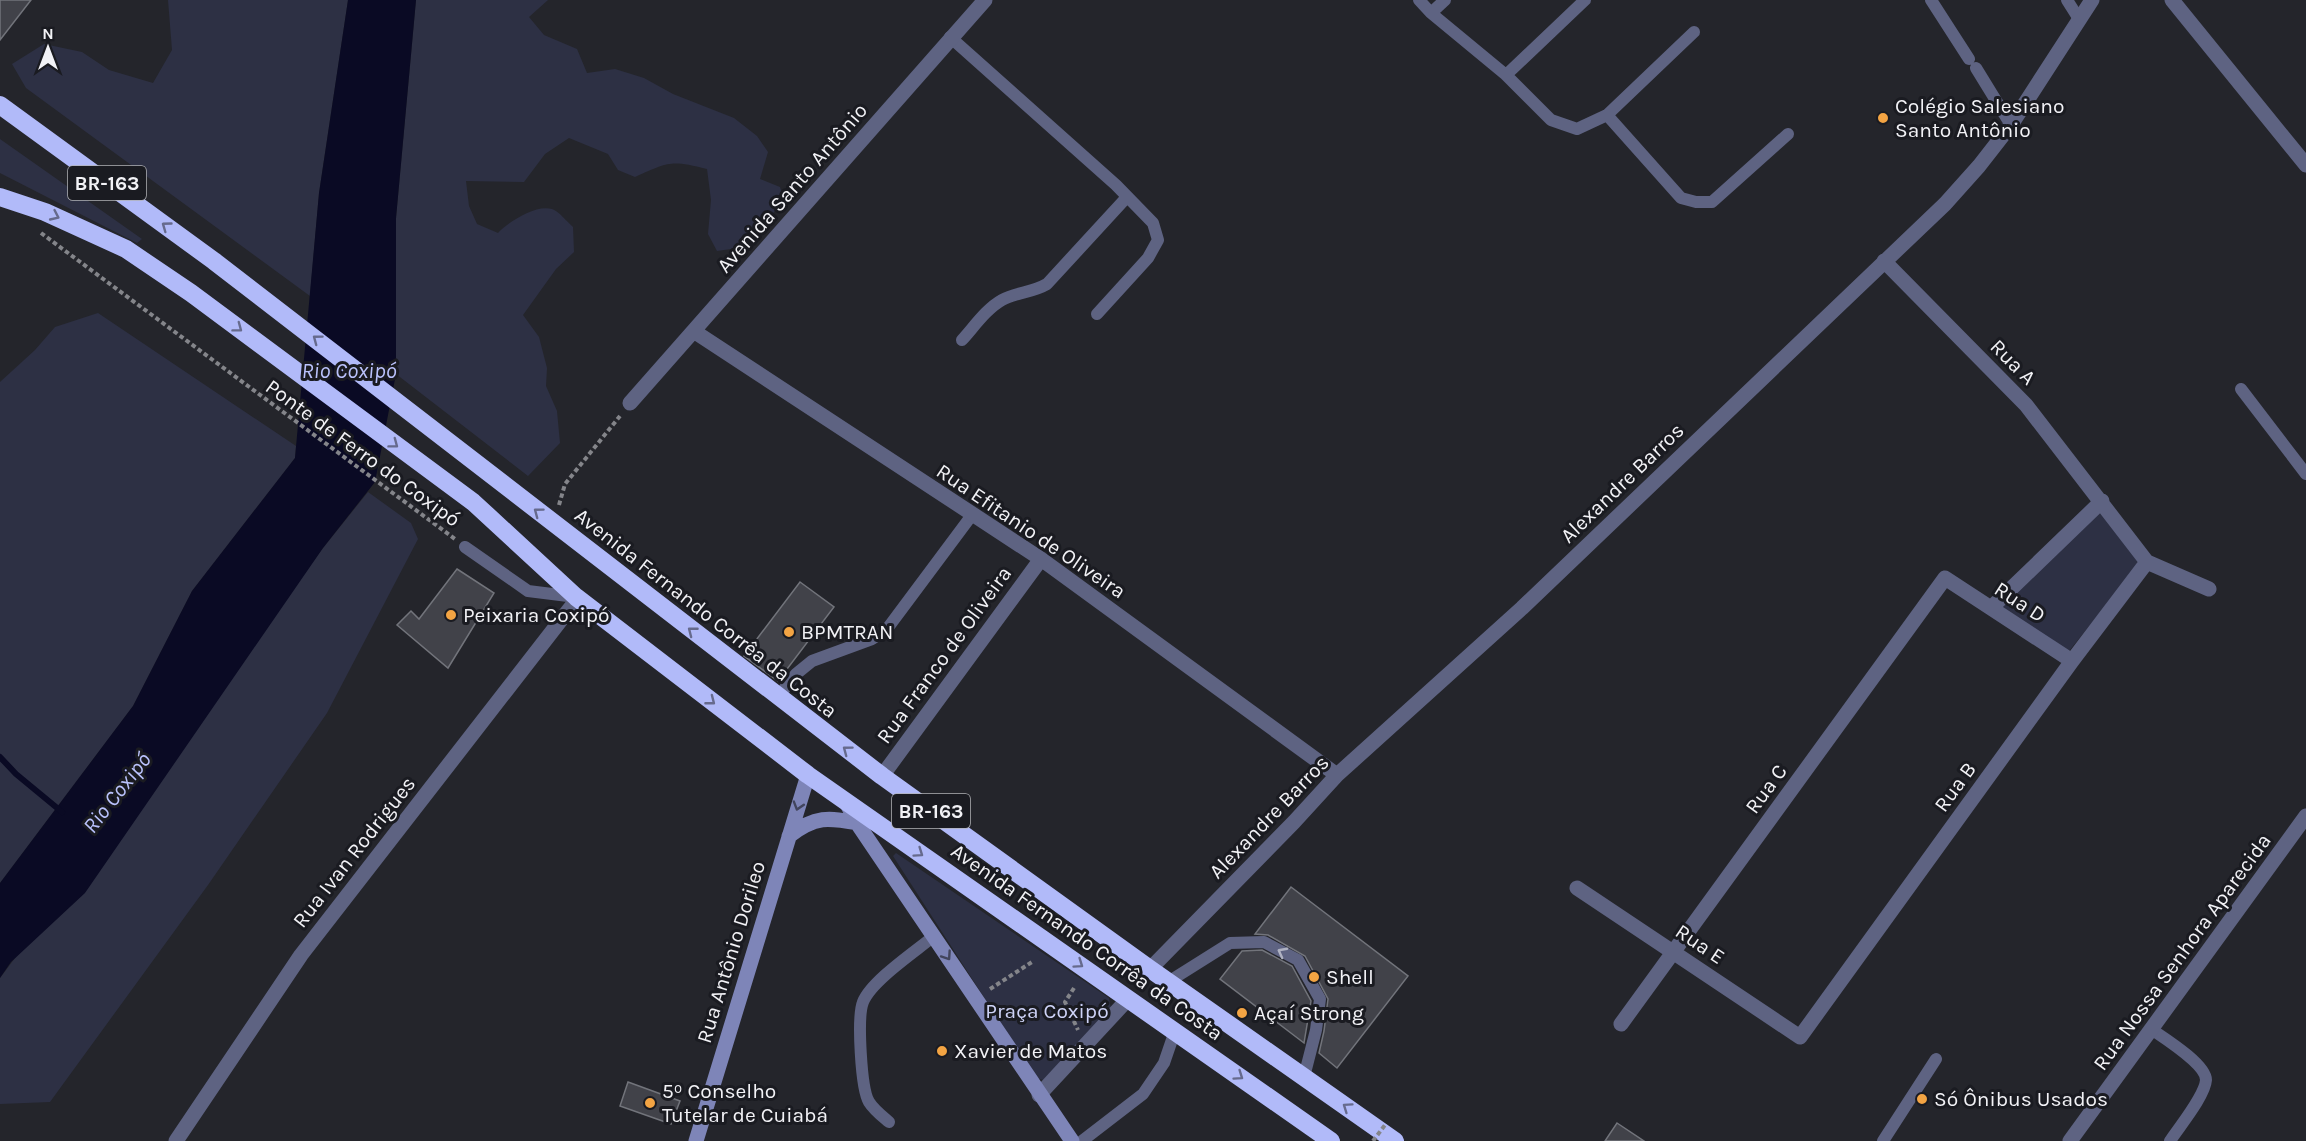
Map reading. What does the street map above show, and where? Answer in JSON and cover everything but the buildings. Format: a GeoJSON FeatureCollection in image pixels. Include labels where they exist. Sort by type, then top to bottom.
{"type":"FeatureCollection","features":[{"type":"Feature","properties":{"kind":"highway","name":"Avenida Fernando Corrêa da Costa"},"geometry":{"type":"LineString","coordinates":[[0,105],[214,261],[882,776],[1168,982],[1395,1141]]}},
{"type":"Feature","properties":{"kind":"highway","name":"Avenida Fernando Corrêa da Costa"},"geometry":{"type":"LineString","coordinates":[[0,197],[45,212],[126,249],[191,293],[472,502],[577,597],[808,775],[1331,1141]]}},
{"type":"Feature","properties":{"kind":"street","name":"Avenida Santo Antônio"},"geometry":{"type":"LineString","coordinates":[[630,404],[985,0]]}},
{"type":"Feature","properties":{"kind":"street","name":"Alexandre Barros"},"geometry":{"type":"LineString","coordinates":[[1150,969],[1337,775],[1522,608],[1945,204],[1980,166],[2011,125],[2092,0]]}},
{"type":"Feature","properties":{"kind":"street"},"geometry":{"type":"LineString","coordinates":[[2172,0],[2306,165]]}},
{"type":"Feature","properties":{"kind":"street","name":"Rua A"},"geometry":{"type":"LineString","coordinates":[[1884,261],[2026,405],[2147,562]]}},
{"type":"Feature","properties":{"kind":"street","name":"Rua Efitanio de Oliveira"},"geometry":{"type":"LineString","coordinates":[[695,332],[1041,559],[1337,775]]}},
{"type":"Feature","properties":{"kind":"street"},"geometry":{"type":"LineString","coordinates":[[1991,608],[2102,501]]}},
{"type":"Feature","properties":{"kind":"street","name":"Rua Franco de Oliveira"},"geometry":{"type":"LineString","coordinates":[[882,776],[1041,559]]}},
{"type":"Feature","properties":{"kind":"street"},"geometry":{"type":"LineString","coordinates":[[2147,562],[2209,589]]}},
{"type":"Feature","properties":{"kind":"street","name":"Rua B"},"geometry":{"type":"LineString","coordinates":[[1800,1037],[2072,661],[2147,562]]}},
{"type":"Feature","properties":{"kind":"street","name":"Rua D"},"geometry":{"type":"LineString","coordinates":[[1945,578],[2072,661]]}},
{"type":"Feature","properties":{"kind":"street","name":"Rua C"},"geometry":{"type":"LineString","coordinates":[[1621,1024],[1945,578]]}},
{"type":"Feature","properties":{"kind":"street","name":"Rua Ivan Rodrigues"},"geometry":{"type":"LineString","coordinates":[[176,1141],[301,955],[577,597]]}},
{"type":"Feature","properties":{"kind":"street","name":"Rua Antônio Dorileo"},"geometry":{"type":"LineString","coordinates":[[696,1141],[808,775]]}},
{"type":"Feature","properties":{"kind":"street"},"geometry":{"type":"LineString","coordinates":[[846,802],[857,823],[1072,1141]]}},
{"type":"Feature","properties":{"kind":"street","name":"Rua Nossa Senhora Aparecida"},"geometry":{"type":"LineString","coordinates":[[2070,1141],[2306,816]]}},
{"type":"Feature","properties":{"kind":"street"},"geometry":{"type":"LineString","coordinates":[[789,836],[805,823],[818,819],[884,828]]}},
{"type":"Feature","properties":{"kind":"street","name":"Rua E"},"geometry":{"type":"LineString","coordinates":[[1576,888],[1800,1037]]}},
{"type":"Feature","properties":{"kind":"street"},"geometry":{"type":"LineString","coordinates":[[1039,1095],[1128,999]]}},
{"type":"Feature","properties":{"kind":"lane"},"geometry":{"type":"LineString","coordinates":[[1419,0],[1431,13],[1506,75],[1551,120],[1577,129],[1607,115],[1694,32]]}},
{"type":"Feature","properties":{"kind":"lane"},"geometry":{"type":"LineString","coordinates":[[1431,13],[1445,0]]}},
{"type":"Feature","properties":{"kind":"lane"},"geometry":{"type":"LineString","coordinates":[[1506,75],[1585,0]]}},
{"type":"Feature","properties":{"kind":"lane"},"geometry":{"type":"LineString","coordinates":[[1931,0],[2011,125]]}},
{"type":"Feature","properties":{"kind":"lane"},"geometry":{"type":"LineString","coordinates":[[2067,0],[2079,19]]}},
{"type":"Feature","properties":{"kind":"lane"},"geometry":{"type":"LineString","coordinates":[[951,37],[1153,223],[1158,240],[1148,258],[1097,314]]}},
{"type":"Feature","properties":{"kind":"lane"},"geometry":{"type":"LineString","coordinates":[[1607,115],[1681,198],[1696,202],[1712,202],[1788,134]]}},
{"type":"Feature","properties":{"kind":"lane"},"geometry":{"type":"LineString","coordinates":[[962,340],[990,309],[1003,299],[1018,293],[1037,290],[1047,284],[1127,197]]}},
{"type":"Feature","properties":{"kind":"lane"},"geometry":{"type":"LineString","coordinates":[[2241,389],[2306,474]]}},
{"type":"Feature","properties":{"kind":"lane"},"geometry":{"type":"LineString","coordinates":[[778,697],[795,674],[812,661],[872,639],[887,629],[972,515]]}},
{"type":"Feature","properties":{"kind":"lane"},"geometry":{"type":"LineString","coordinates":[[465,547],[528,591],[577,597]]}},
{"type":"Feature","properties":{"kind":"lane"},"geometry":{"type":"LineString","coordinates":[[889,1122],[868,1101],[864,1084],[860,1047],[863,1002],[874,986],[934,936]]}},
{"type":"Feature","properties":{"kind":"lane"},"geometry":{"type":"LineString","coordinates":[[1168,982],[1230,943],[1264,942],[1298,960],[1320,999],[1316,1030],[1304,1077]]}},
{"type":"Feature","properties":{"kind":"lane"},"geometry":{"type":"LineString","coordinates":[[2151,1029],[2203,1071],[2206,1078],[2204,1089],[2170,1141]]}},
{"type":"Feature","properties":{"kind":"lane"},"geometry":{"type":"LineString","coordinates":[[1082,1141],[1143,1094],[1164,1063],[1175,1031]]}},
{"type":"Feature","properties":{"kind":"lane"},"geometry":{"type":"LineString","coordinates":[[1883,1141],[1936,1059]]}},
{"type":"Feature","properties":{"kind":"path","name":"Ponte de Ferro do Coxipó"},"geometry":{"type":"LineString","coordinates":[[37,229],[465,547]]}},
{"type":"Feature","properties":{"kind":"path"},"geometry":{"type":"LineString","coordinates":[[550,521],[556,514],[563,496],[564,484],[630,404]]}},
{"type":"Feature","properties":{"kind":"path"},"geometry":{"type":"LineString","coordinates":[[976,998],[1032,962]]}},
{"type":"Feature","properties":{"kind":"path"},"geometry":{"type":"LineString","coordinates":[[1074,988],[1065,1002],[1085,1045]]}},
{"type":"Feature","properties":{"kind":"path"},"geometry":{"type":"LineString","coordinates":[[1373,1141],[1385,1125]]}},
{"type":"Feature","properties":{"kind":"green space"},"geometry":{"type":"Polygon","coordinates":[[[168,0],[348,0],[319,193],[310,296],[26,88],[12,64],[44,44],[82,52],[109,70],[153,83],[172,50],[168,0]]]}},
{"type":"Feature","properties":{"kind":"green space"},"geometry":{"type":"Polygon","coordinates":[[[416,0],[548,0],[529,17],[544,35],[577,49],[587,73],[615,69],[644,78],[673,94],[734,118],[757,136],[768,152],[760,179],[780,187],[784,200],[745,247],[717,251],[708,234],[711,200],[707,169],[685,164],[670,164],[635,177],[618,170],[608,154],[569,138],[545,154],[524,182],[466,181],[469,206],[477,224],[498,233],[523,215],[545,208],[557,212],[573,227],[574,252],[556,269],[523,315],[539,337],[547,368],[546,386],[557,411],[560,443],[528,476],[396,374],[396,218],[416,0]]]}},
{"type":"Feature","properties":{"kind":"green space"},"geometry":{"type":"Polygon","coordinates":[[[0,139],[142,239],[137,243],[0,173],[0,139]]]}},
{"type":"Feature","properties":{"kind":"green space"},"geometry":{"type":"Polygon","coordinates":[[[98,313],[296,446],[295,458],[192,591],[133,706],[0,883],[0,382],[35,350],[55,327],[98,313]]]}},
{"type":"Feature","properties":{"kind":"green space"},"geometry":{"type":"Polygon","coordinates":[[[368,492],[411,523],[418,539],[327,713],[208,885],[50,1102],[0,1104],[0,978],[323,548],[368,492]]]}},
{"type":"Feature","properties":{"kind":"green space"},"geometry":{"type":"Polygon","coordinates":[[[2099,508],[2141,562],[2069,651],[1998,606],[2099,508]]]}},
{"type":"Feature","properties":{"kind":"green space","name":"Praça Coxipó"},"geometry":{"type":"Polygon","coordinates":[[[896,853],[1109,998],[1111,1009],[1043,1080],[1036,1078],[893,856],[896,853]]]}},
{"type":"Feature","properties":{"kind":"water","name":"Rio Coxipó"},"geometry":{"type":"Polygon","coordinates":[[[348,0],[416,0],[396,218],[396,374],[375,482],[323,548],[85,893],[11,962],[0,978],[0,883],[133,706],[192,591],[295,458],[319,193],[348,0]]]}},
{"type":"Feature","properties":{"kind":"waterway"},"geometry":{"type":"LineString","coordinates":[[0,757],[16,774],[62,812]]}},
{"type":"Feature","properties":{"kind":"place","name":"Colégio Salesiano Santo Antônio"},"geometry":{"type":"Point","coordinates":[1883,118]}},
{"type":"Feature","properties":{"kind":"place","name":"Peixaria Coxipó"},"geometry":{"type":"Point","coordinates":[451,615]}},
{"type":"Feature","properties":{"kind":"place","name":"BPMTRAN"},"geometry":{"type":"Point","coordinates":[789,632]}},
{"type":"Feature","properties":{"kind":"place","name":"Shell"},"geometry":{"type":"Point","coordinates":[1314,977]}},
{"type":"Feature","properties":{"kind":"place","name":"Açaí Strong"},"geometry":{"type":"Point","coordinates":[1242,1013]}},
{"type":"Feature","properties":{"kind":"place","name":"Xavier de Matos"},"geometry":{"type":"Point","coordinates":[942,1051]}},
{"type":"Feature","properties":{"kind":"place","name":"Só Ônibus Usados"},"geometry":{"type":"Point","coordinates":[1922,1099]}},
{"type":"Feature","properties":{"kind":"place","name":"5⁰ Conselho Tutelar de Cuiabá"},"geometry":{"type":"Point","coordinates":[650,1103]}}]}
